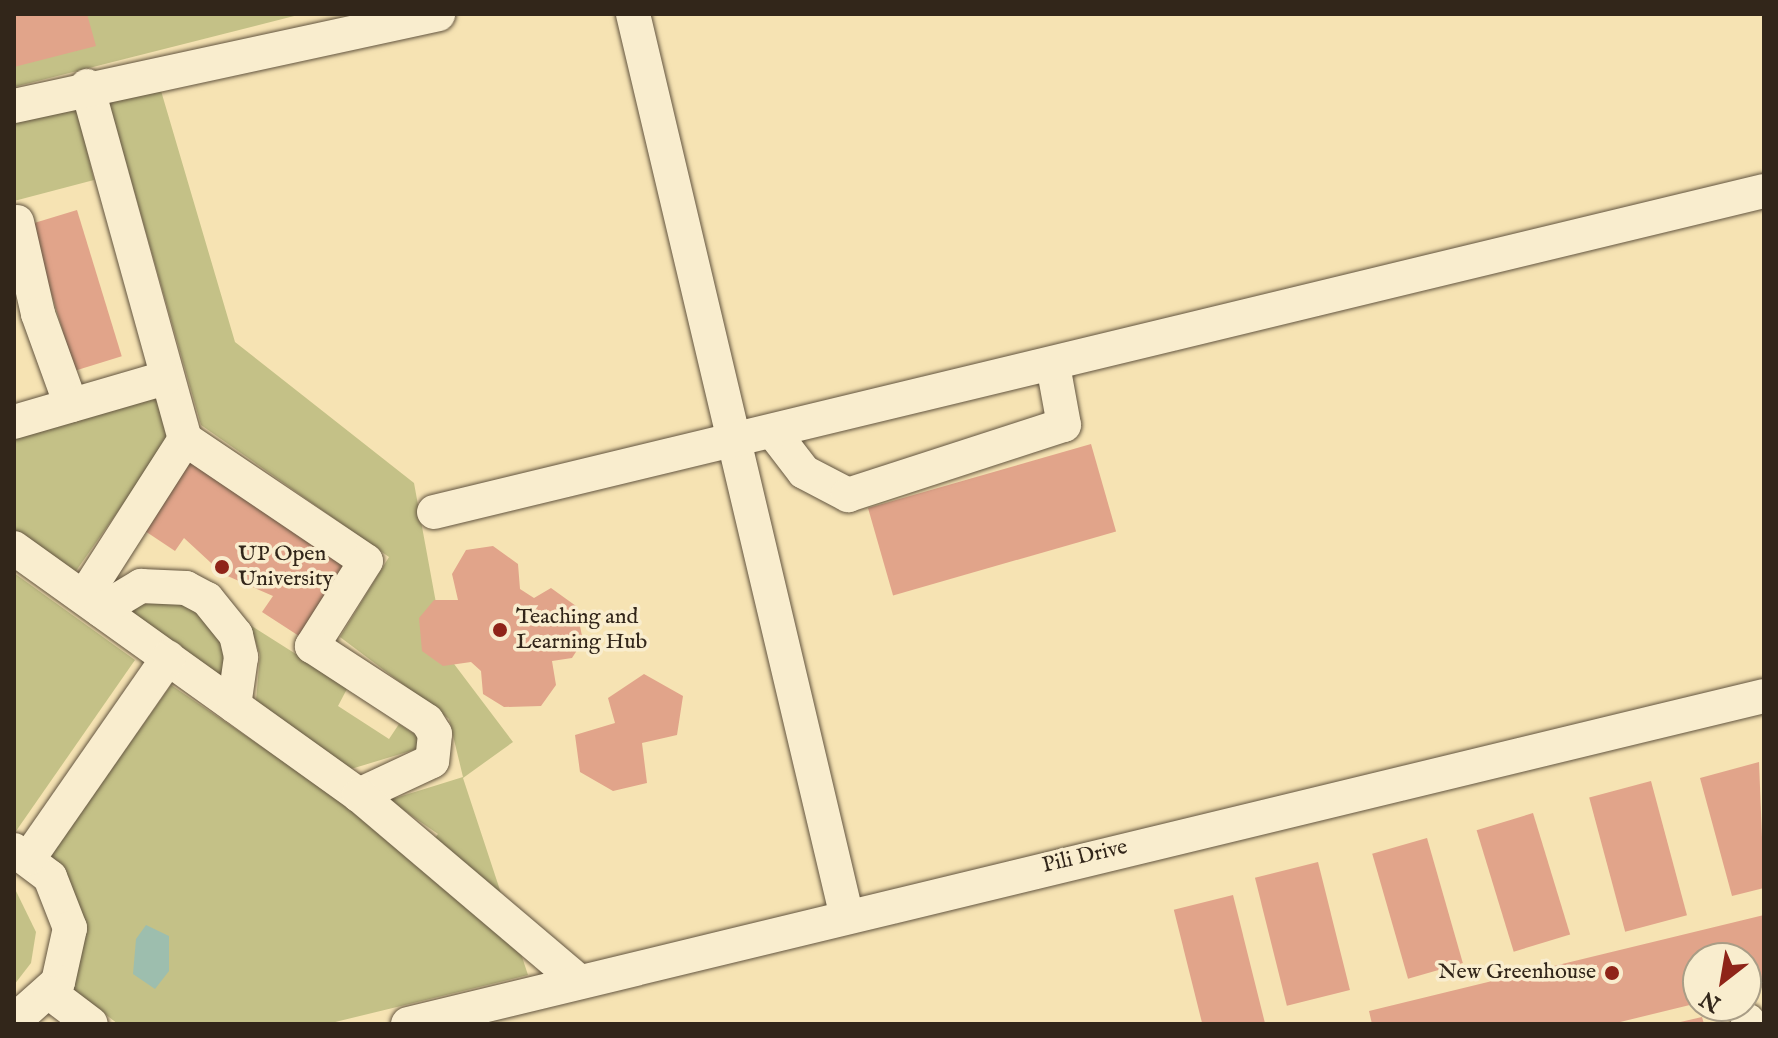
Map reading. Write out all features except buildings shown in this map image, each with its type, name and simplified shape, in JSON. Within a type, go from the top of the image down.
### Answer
[{"type":"street","points":[[14,106],[87,86],[384,20],[438,14]]},
{"type":"street","points":[[633,14],[739,442],[846,913]]},
{"type":"street","points":[[87,86],[165,378],[185,439],[366,561],[312,646],[427,721],[435,743],[432,761],[359,795]]},
{"type":"street","points":[[434,512],[739,442],[1764,191]]},
{"type":"street","points":[[17,222],[38,314],[71,405]]},
{"type":"street","points":[[774,433],[804,472],[848,495],[1064,425],[1053,365]]},
{"type":"street","points":[[14,422],[165,378]]},
{"type":"street","points":[[92,604],[185,439]]},
{"type":"street","points":[[14,548],[359,795],[577,980]]},
{"type":"street","points":[[92,604],[141,586],[186,588],[207,599],[236,635],[241,669],[234,706]]},
{"type":"street","points":[[14,1021],[50,993],[64,969],[70,928],[58,888],[22,854],[168,658]]},
{"type":"street","name":"Pili Drive","points":[[408,1024],[846,913],[1764,696]]},
{"type":"street","points":[[50,993],[91,1024]]},
{"type":"shaded area","points":[[14,14],[302,14],[14,87]]},
{"type":"shaded area","points":[[159,84],[235,342],[414,483],[445,652],[513,742],[463,778],[528,975],[327,1024],[118,1024],[70,987],[49,858],[171,685],[421,855],[438,834],[389,800],[463,777],[449,719],[340,637],[389,557],[201,425],[107,96]]},
{"type":"shaded area","points":[[76,103],[94,180],[14,201],[14,116]]},
{"type":"shaded area","points":[[159,394],[171,436],[71,578],[14,537],[14,438]]},
{"type":"shaded area","points":[[14,573],[135,660],[14,834]]},
{"type":"shaded area","points":[[181,598],[221,631],[227,680],[124,607]]},
{"type":"shaded area","points":[[250,625],[348,687],[338,706],[389,739],[399,724],[419,737],[417,749],[351,769],[256,701],[260,655]]},
{"type":"shaded area","points":[[14,887],[36,932],[31,963],[14,985]]},
{"type":"shaded area","points":[[146,925],[169,936],[169,971],[155,989],[133,974],[136,939]]},
{"type":"place","name":"UP Open University","points":[[222,567]]},
{"type":"place","name":"Teaching and Learning Hub","points":[[500,630]]},
{"type":"place","name":"New Greenhouse","points":[[1612,973]]}]
